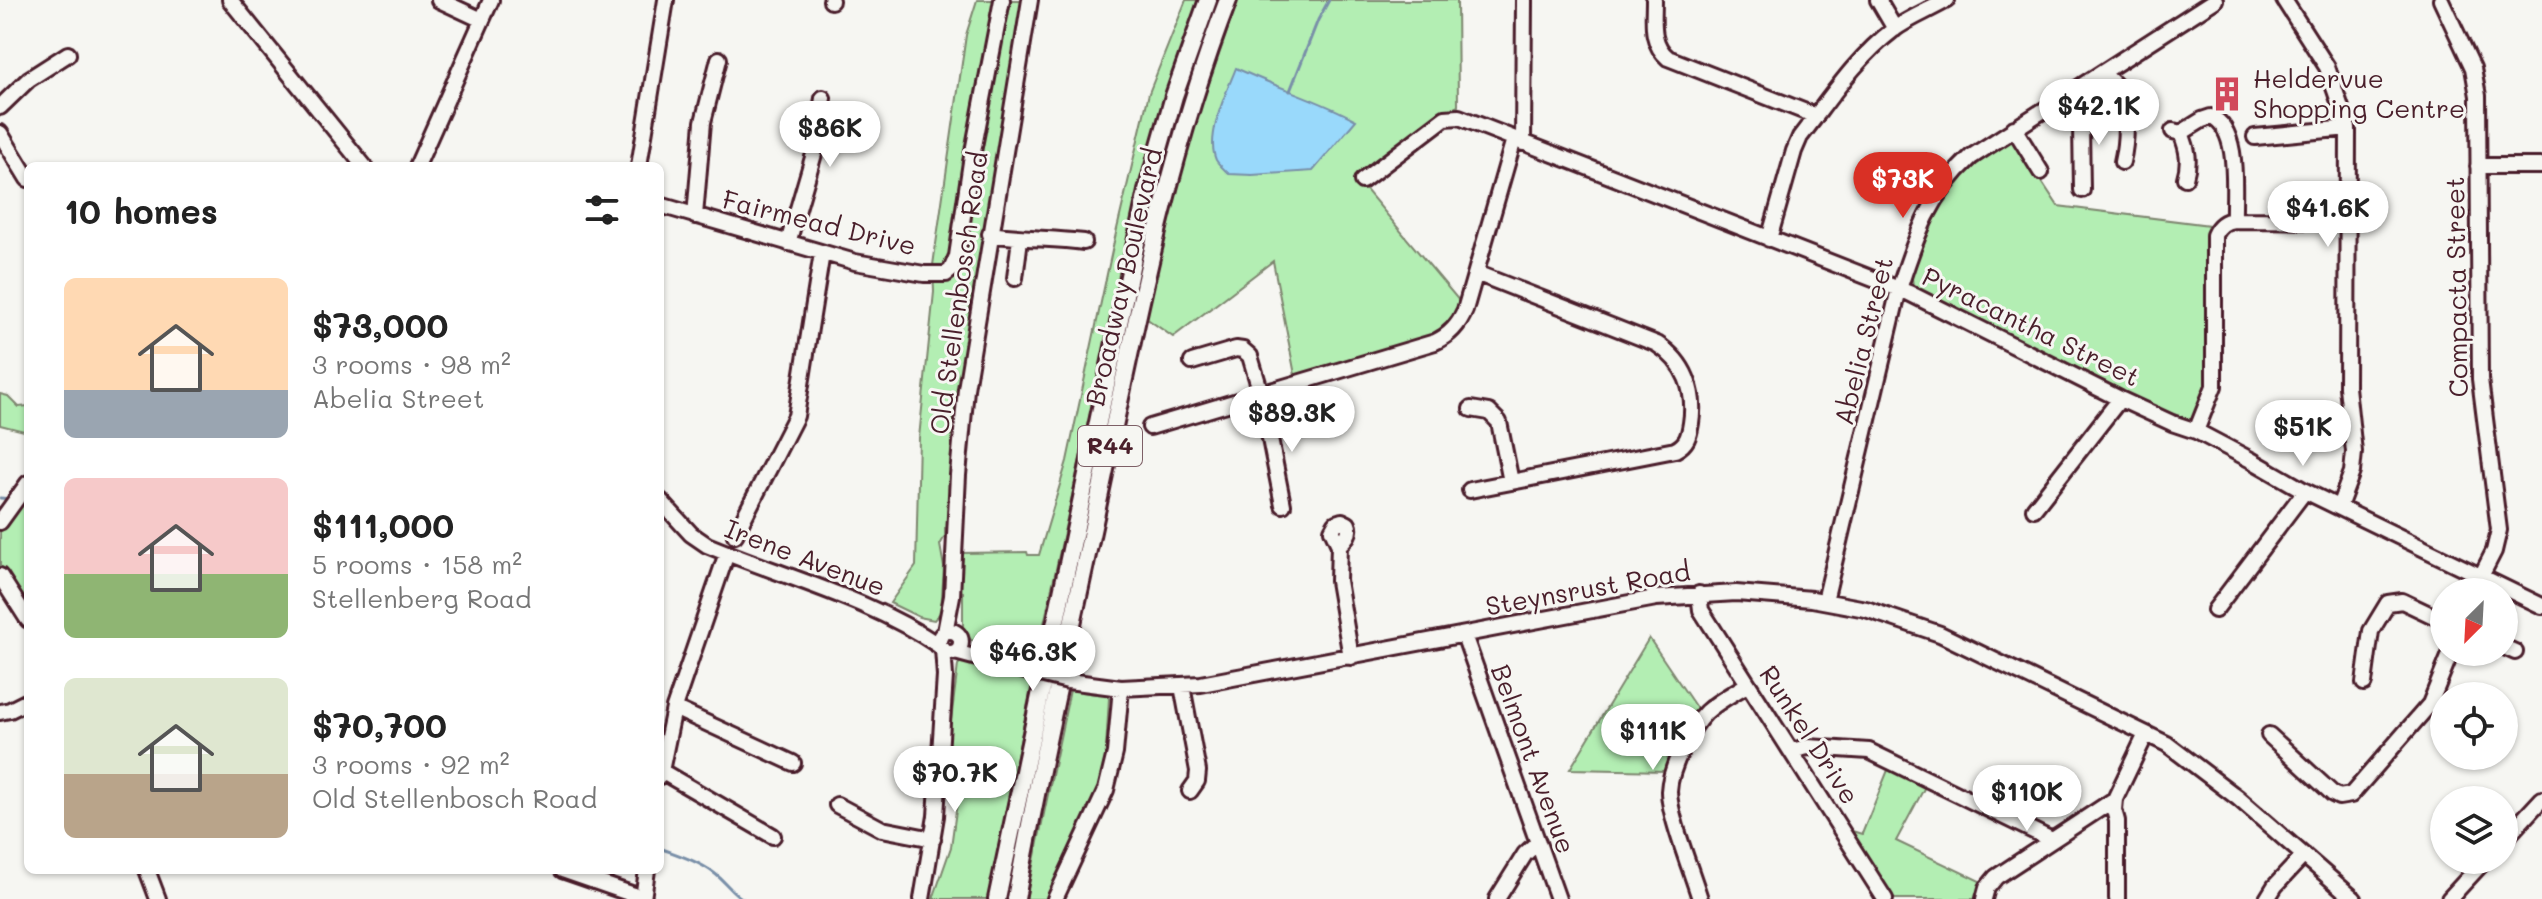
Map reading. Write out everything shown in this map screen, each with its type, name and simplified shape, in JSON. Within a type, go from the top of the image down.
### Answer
[{"type":"main road","name":"Broadway Boulevard","points":[[997,899],[1147,191],[1174,96],[1208,0]]},
{"type":"main road","name":"Broadway Boulevard","points":[[1016,899],[1138,312],[1169,182],[1203,68],[1228,0]]},
{"type":"street","points":[[230,0],[361,162]]},
{"type":"street","points":[[439,0],[482,20]]},
{"type":"street","points":[[419,162],[491,0]]},
{"type":"street","points":[[640,162],[666,0]]},
{"type":"street","points":[[1002,0],[976,142],[1005,147]]},
{"type":"street","name":"Old Stellenbosch Road","points":[[943,721],[947,710],[958,475],[965,404],[1030,0]]},
{"type":"street","points":[[1150,427],[1442,339],[1453,331],[1462,318],[1519,141],[1524,0]]},
{"type":"street","points":[[1654,0],[1655,39],[1668,58],[1816,116]]},
{"type":"street","points":[[1878,0],[1895,29]]},
{"type":"street","points":[[1769,239],[1800,137],[1856,64],[1895,29],[1947,0]]},
{"type":"street","points":[[2284,0],[2327,67],[2348,128],[2347,387],[2354,452],[2352,472],[2339,507]]},
{"type":"street","name":"Compacta Street","points":[[2441,0],[2473,68],[2478,96],[2480,379],[2499,530],[2494,551],[2480,576]]},
{"type":"street","name":"Abelia Street","points":[[1825,601],[1899,289],[1915,240],[1937,195],[1971,157],[2210,2]]},
{"type":"street","points":[[0,107],[29,79],[68,54]]},
{"type":"street","points":[[695,216],[703,122],[719,59]]},
{"type":"street","points":[[2102,73],[2116,87],[2122,104],[2127,134],[2122,162]]},
{"type":"street","points":[[2064,97],[2081,125],[2082,190]]},
{"type":"street","points":[[788,243],[814,154],[823,98]]},
{"type":"street","name":"Pyracantha Street","points":[[1362,181],[1450,116],[1899,289],[2120,399],[2196,431],[2305,491],[2542,606]]},
{"type":"street","points":[[2185,178],[2188,152],[2177,132],[2207,117],[2215,118],[2224,127],[2231,144],[2234,220]]},
{"type":"street","points":[[2014,128],[2034,148],[2041,172]]},
{"type":"street","points":[[2255,137],[2348,128]]},
{"type":"street","points":[[0,133],[24,172]]},
{"type":"street","name":"Fairmead Drive","points":[[664,206],[873,266],[939,276],[951,270],[957,256],[976,142]]},
{"type":"street","points":[[2478,166],[2542,166]]},
{"type":"street","points":[[2196,431],[2214,386],[2214,235],[2220,225],[2234,220],[2347,221]]},
{"type":"street","points":[[990,234],[1020,239],[1055,238],[1084,242]]},
{"type":"street","points":[[1015,278],[1020,239]]},
{"type":"street","points":[[735,535],[796,416],[822,253]]},
{"type":"street","points":[[1470,490],[1675,450],[1685,444],[1690,433],[1694,405],[1692,391],[1675,359],[1657,344],[1476,273]]},
{"type":"street","points":[[1192,362],[1236,349],[1250,356],[1261,393],[1283,505]]},
{"type":"street","points":[[2034,509],[2120,399]]},
{"type":"street","points":[[1471,409],[1489,412],[1499,422],[1511,482]]},
{"type":"street","points":[[0,522],[24,489]]},
{"type":"street","points":[[2215,610],[2305,491]]},
{"type":"street","name":"Irene Avenue","points":[[664,512],[697,539],[727,553],[818,585],[950,640]]},
{"type":"street","points":[[1339,545],[1338,581],[1351,657]]},
{"type":"street","points":[[664,754],[674,708],[727,553]]},
{"type":"street","points":[[0,576],[24,614]]},
{"type":"street","name":"Steynsrust Road","points":[[950,640],[1007,666],[1068,681],[1113,687],[1182,686],[1239,678],[1656,598],[1699,594],[1778,595],[1825,601],[1890,616],[1940,634],[2167,744],[2206,773],[2354,899]]},
{"type":"street","name":"Runkel Drive","points":[[1699,594],[1701,610],[1885,899]]},
{"type":"street","points":[[2364,683],[2371,631],[2388,603],[2402,601],[2430,614]]},
{"type":"street","name":"Irene Avenue","points":[[907,624],[926,637],[950,640]]},
{"type":"street","name":"Belmont Avenue","points":[[1464,635],[1558,899]]},
{"type":"street","points":[[926,637],[938,660],[943,698]]},
{"type":"street","name":"Old Stellenbosch Road","points":[[922,899],[933,839],[945,669],[950,640]]},
{"type":"street","points":[[2269,735],[2333,794],[2339,797],[2351,795],[2430,704],[2445,666]]},
{"type":"street","points":[[1700,899],[1670,804],[1671,779],[1698,722],[1748,684]]},
{"type":"street","points":[[1182,686],[1198,771],[1197,781],[1190,791]]},
{"type":"street","points":[[1055,899],[1106,790],[1115,753],[1113,687]]},
{"type":"street","points":[[0,712],[24,703]]},
{"type":"street","points":[[674,708],[793,763]]},
{"type":"street","points":[[2117,899],[2115,799],[2146,734]]},
{"type":"street","points":[[1791,751],[1808,747],[1859,749],[1880,754],[2052,840]]},
{"type":"street","points":[[664,775],[773,836]]},
{"type":"street","points":[[1984,899],[1987,888],[1996,877],[2115,799]]},
{"type":"street","points":[[2518,825],[2542,799]]},
{"type":"street","points":[[837,805],[882,829],[933,839]]},
{"type":"street","points":[[1497,899],[1519,863],[1538,842]]},
{"type":"street","points":[[2267,899],[2304,855]]},
{"type":"street","points":[[149,874],[158,899]]},
{"type":"street","points":[[573,874],[643,899],[646,874]]},
{"type":"street","points":[[2449,899],[2472,874]]},
{"type":"green space","points":[[977,0],[1025,0],[952,442],[948,528],[945,528],[940,545],[944,567],[941,612],[934,620],[919,617],[890,603],[916,566],[919,438],[934,292],[933,265],[966,35]]},
{"type":"green space","points":[[1186,0],[1199,0],[1163,102],[1139,189],[1039,647],[1015,647],[1012,656],[971,640],[963,632],[963,592],[960,591],[962,553],[1027,552],[1028,555],[1039,555],[1067,461],[1149,93]]},
{"type":"green space","points":[[1238,0],[1457,0],[1458,106],[1357,179],[1461,303],[1460,310],[1444,333],[1296,380],[1273,261],[1173,337],[1146,318],[1189,141]]},
{"type":"green space","points":[[2013,138],[2058,206],[2209,225],[2210,381],[2194,419],[2181,422],[1915,289],[1912,280],[1914,268],[1934,216],[1966,174]]},
{"type":"green space","points":[[0,394],[8,396],[19,407],[24,406],[24,431],[0,425]]},
{"type":"green space","points":[[24,498],[24,605],[0,567],[0,532]]},
{"type":"green space","points":[[1649,638],[1699,712],[1667,771],[1570,769]]},
{"type":"green space","points":[[962,660],[1032,683],[988,899],[933,899],[951,847],[957,803],[947,789],[944,776],[958,665]]},
{"type":"green space","points":[[1070,690],[1095,694],[1096,691],[1104,692],[1109,698],[1105,766],[1101,783],[1048,899],[1026,899]]},
{"type":"green space","points":[[1890,765],[1927,783],[1896,841],[1982,882],[1978,899],[1891,899],[1851,835],[1852,831],[1862,834]]},
{"type":"water","points":[[1236,68],[1356,120],[1313,171],[1229,174],[1216,160],[1213,139],[1218,114]]},
{"type":"waterway","points":[[1290,91],[1329,0]]},
{"type":"waterway","points":[[0,498],[12,499]]},
{"type":"waterway","points":[[664,850],[708,869],[743,899]]},
{"type":"place","name":"Heldervue Shopping Centre","points":[[2227,94]]}]
